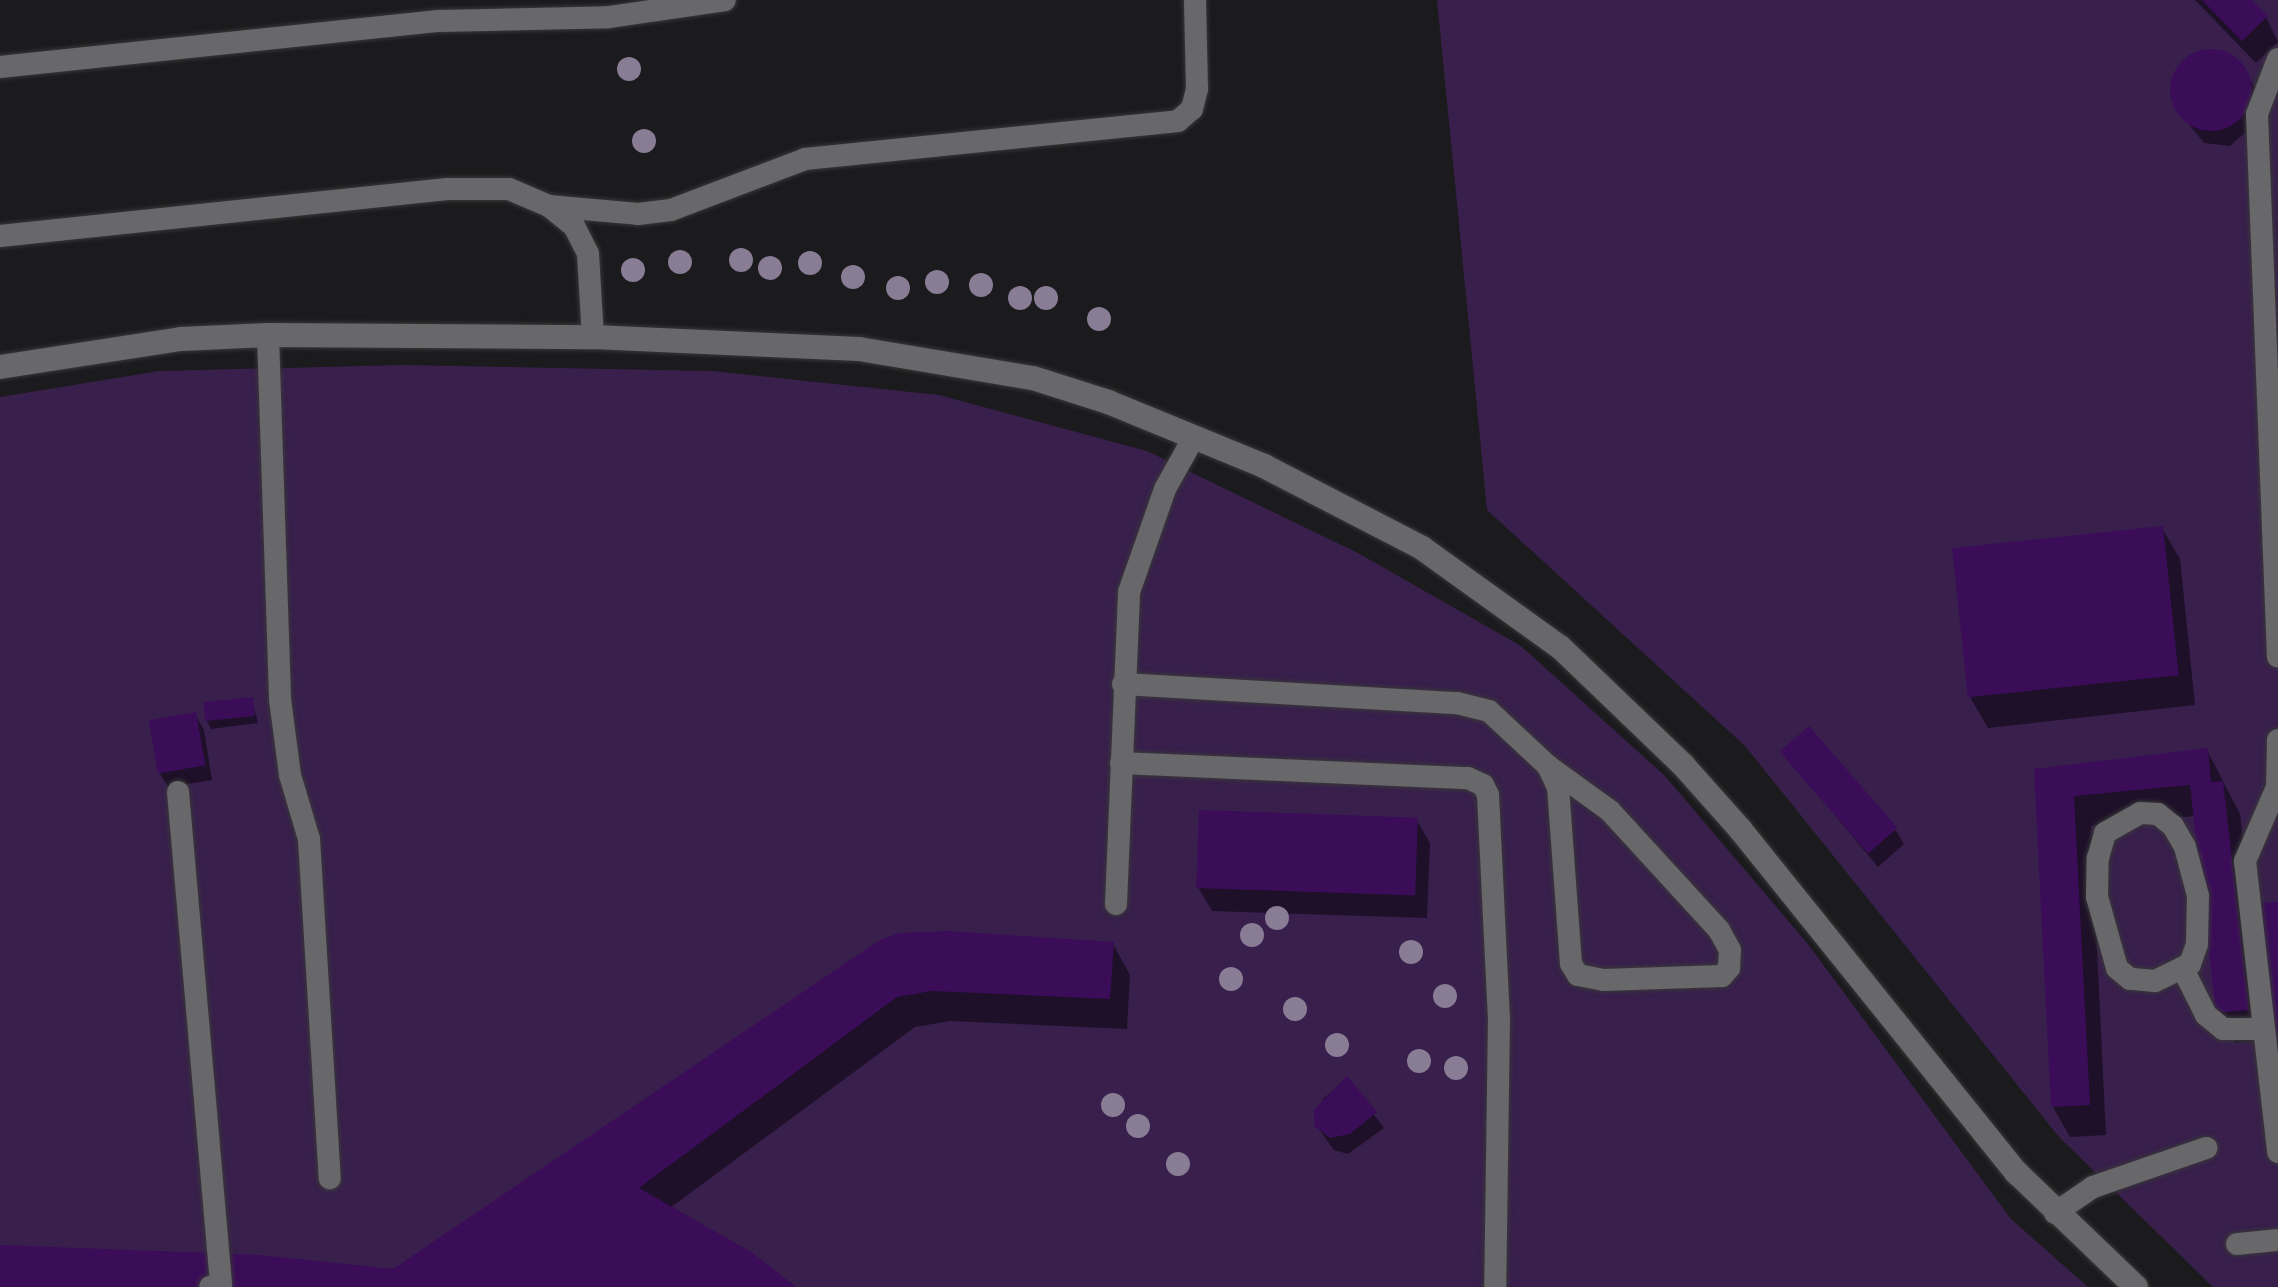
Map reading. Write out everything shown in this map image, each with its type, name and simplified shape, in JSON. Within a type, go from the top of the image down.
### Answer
[{"type":"main road","points":[[0,367],[181,339],[268,335],[593,337],[845,348],[1033,378],[1264,466],[1422,548],[1560,647],[1683,765],[1740,829],[2017,1173],[2055,1213],[2136,1287]]},
{"type":"lane","points":[[0,67],[439,21],[609,17],[725,0]]},
{"type":"lane","points":[[549,206],[638,214],[671,210],[805,159],[1178,121],[1192,109],[1197,89],[1195,0]]},
{"type":"lane","points":[[2278,59],[2257,114],[2278,657]]},
{"type":"lane","points":[[0,236],[448,189],[509,189],[549,206],[574,226],[588,254],[593,337]]},
{"type":"lane","points":[[268,335],[280,699],[290,775],[309,839],[330,1178]]},
{"type":"lane","points":[[1116,904],[1129,592],[1165,489],[1194,437]]},
{"type":"lane","points":[[1123,684],[1471,705],[1489,711],[1548,766],[1610,811],[1719,930],[1730,950],[1729,968],[1722,976],[1603,980],[1578,975],[1571,964],[1561,800],[1548,766]]},
{"type":"lane","points":[[2278,740],[2277,787],[2245,861],[2261,1029],[2278,1152]]},
{"type":"lane","points":[[1121,763],[1468,778],[1483,785],[1488,795],[1499,1017],[1495,1287]]},
{"type":"lane","points":[[178,792],[221,1285],[210,1287]]},
{"type":"lane","points":[[2140,813],[2158,814],[2185,847],[2198,896],[2197,944],[2183,969],[2155,981],[2130,979],[2117,968],[2105,937],[2097,897],[2098,858],[2105,833],[2140,813]]},
{"type":"lane","points":[[2183,969],[2206,1015],[2223,1029],[2261,1029]]},
{"type":"lane","points":[[2055,1213],[2093,1187],[2206,1148]]},
{"type":"lane","points":[[2237,1244],[2278,1240]]},
{"type":"shaded area","points":[[1437,0],[2278,0],[2278,1287],[2213,1287],[2059,1137],[1745,746],[1487,510]]},
{"type":"shaded area","points":[[401,365],[712,371],[939,395],[1147,451],[1358,553],[1521,646],[1665,776],[1808,944],[2011,1219],[2088,1287],[0,1287],[0,397],[159,371]]},
{"type":"building","points":[[2202,0],[2252,0],[2268,16],[2242,41]]},
{"type":"building","points":[[2211,49],[2227,52],[2240,61],[2249,74],[2252,90],[2249,106],[2240,119],[2227,128],[2211,131],[2195,128],[2182,119],[2173,106],[2170,90],[2173,74],[2182,61],[2195,52]]},
{"type":"building","points":[[2163,526],[2179,675],[1968,697],[1952,548]]},
{"type":"building","points":[[253,697],[255,716],[205,721],[203,702]]},
{"type":"building","points":[[196,712],[205,765],[158,774],[149,720]]},
{"type":"building","points":[[1809,726],[1898,828],[1868,853],[1780,752]]},
{"type":"building","points":[[2208,748],[2211,782],[2223,781],[2249,1010],[2216,1013],[2190,785],[2074,796],[2090,1105],[2051,1107],[2034,769]]},
{"type":"building","points":[[1199,810],[1418,818],[1415,896],[1196,888]]},
{"type":"building","points":[[2278,902],[2278,1034],[2269,1034],[2258,903]]},
{"type":"building","points":[[948,931],[1114,942],[1110,999],[932,991],[897,997],[639,1188],[751,1252],[796,1287],[0,1287],[0,1245],[260,1255],[393,1269],[880,940],[899,933]]},
{"type":"building","points":[[1347,1076],[1377,1112],[1350,1134],[1330,1138],[1314,1126],[1314,1110]]}]
